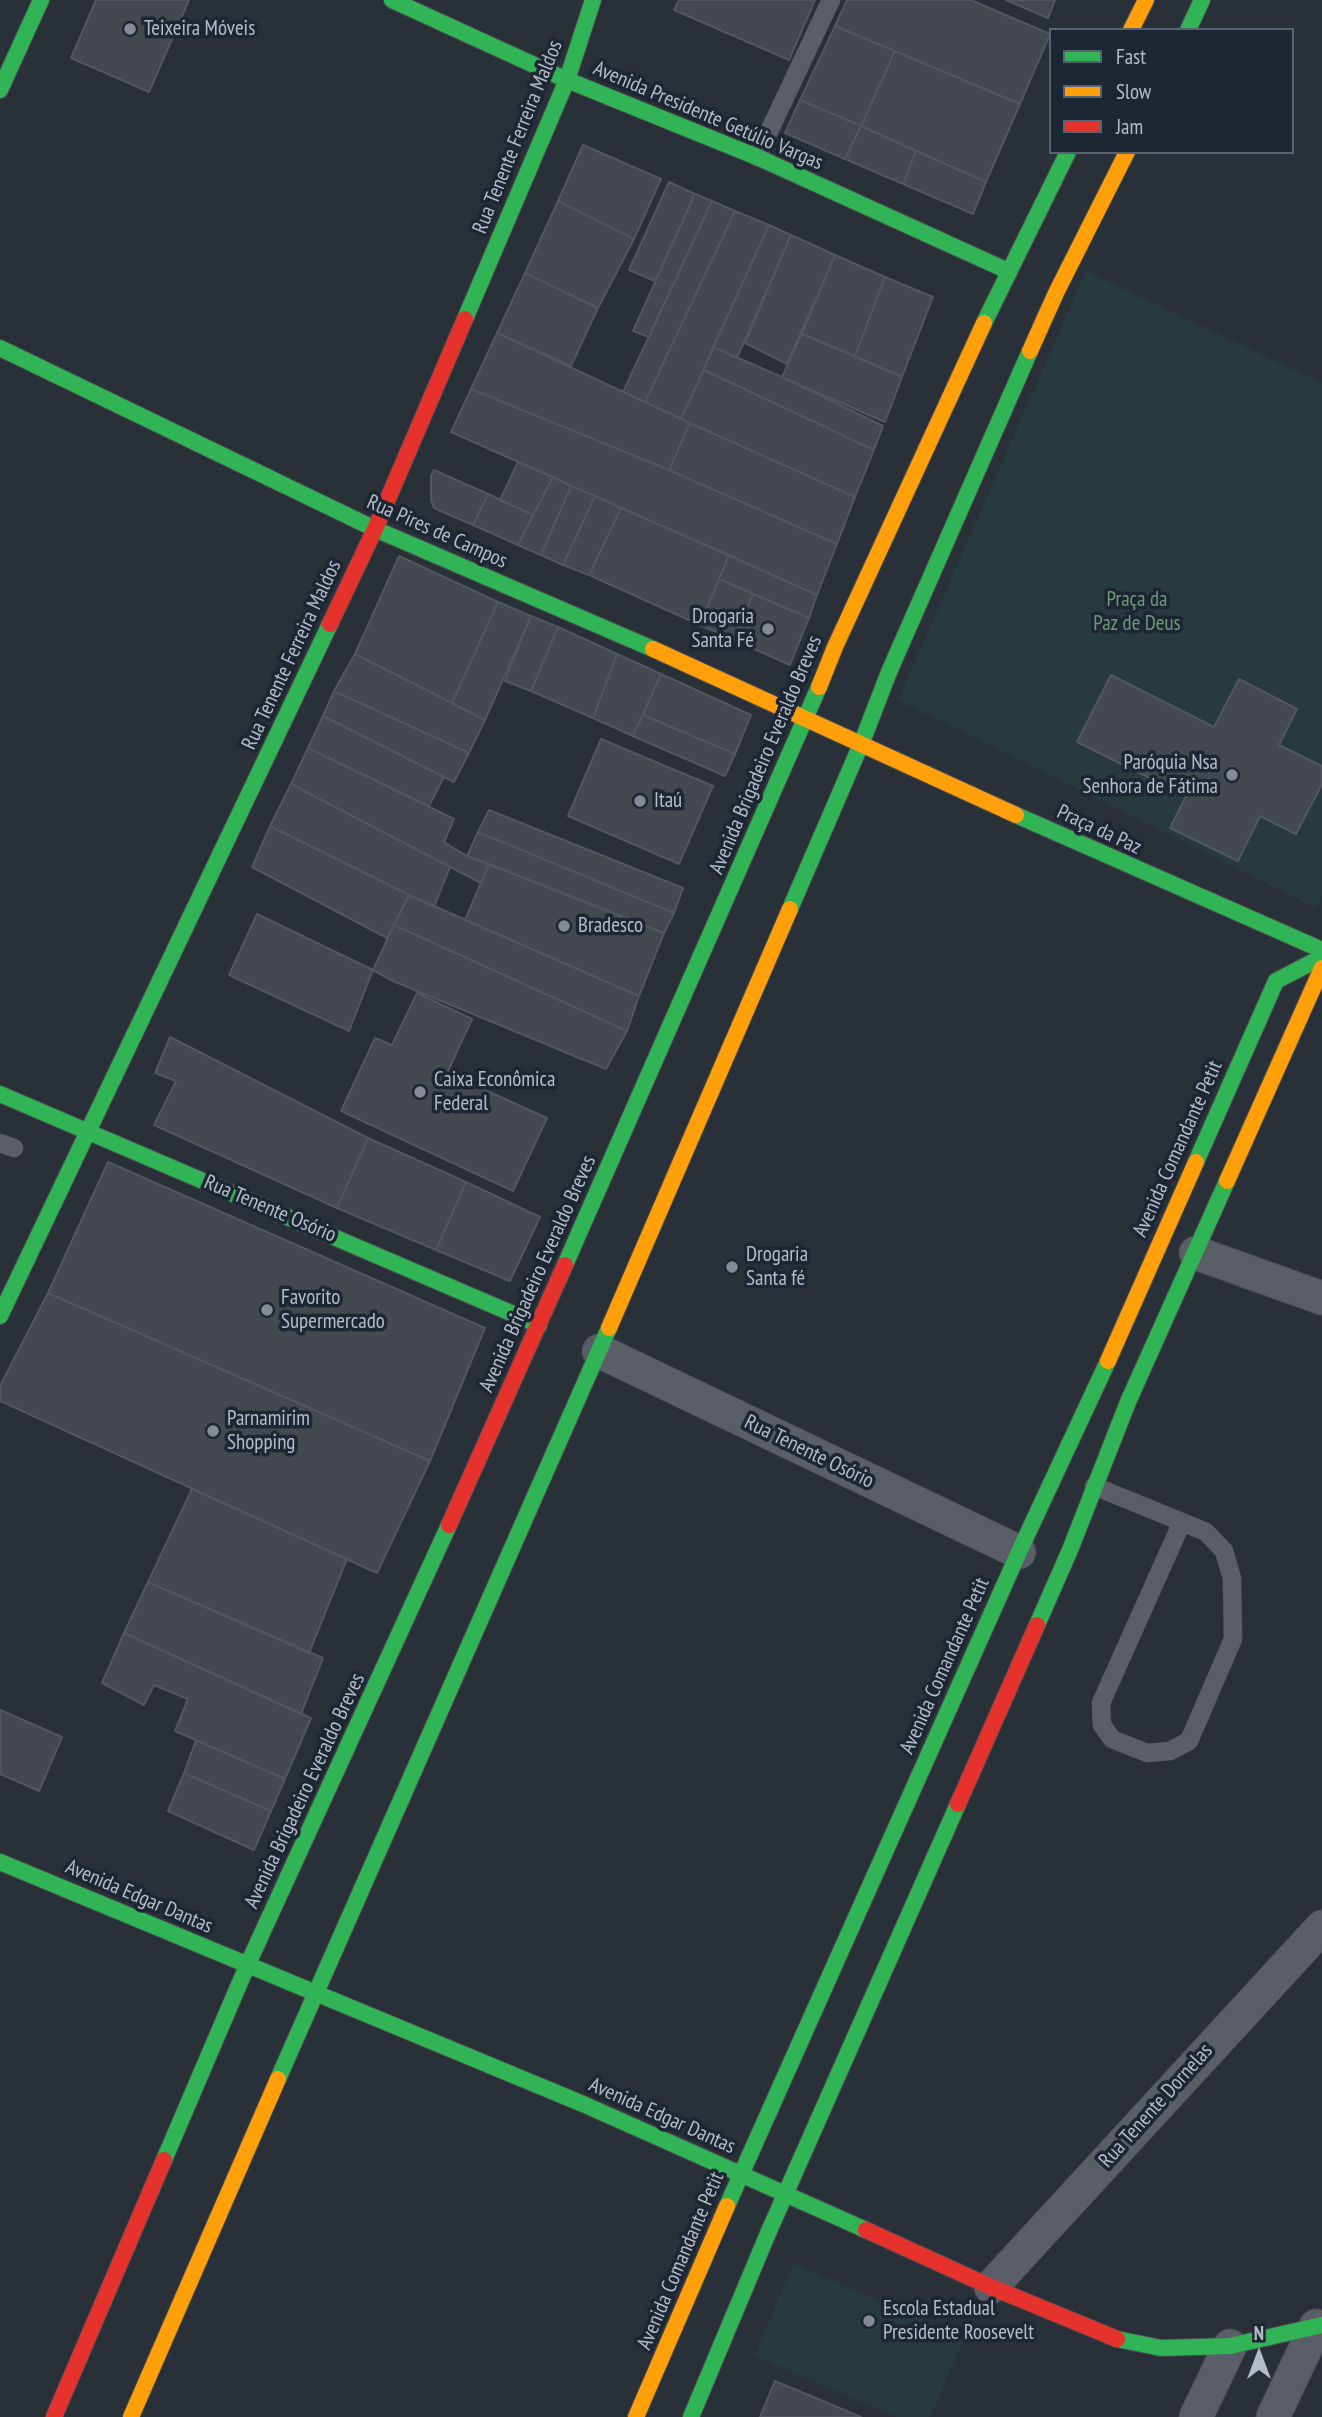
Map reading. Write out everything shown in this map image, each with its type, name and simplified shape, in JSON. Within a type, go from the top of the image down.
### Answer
[{"type":"street","points":[[0,90],[41,0]]},
{"type":"street","name":"Avenida Presidente Getúlio Vargas","points":[[392,0],[567,80],[757,157],[1008,271]]},
{"type":"street","name":"Rua Tenente Ferreira Maldos","points":[[0,1316],[375,530],[567,80],[593,0]]},
{"type":"street","points":[[1132,28],[1146,0]]},
{"type":"street","points":[[1189,28],[1202,0]]},
{"type":"street","name":"Avenida Brigadeiro Everaldo Breves","points":[[54,2417],[247,1966],[408,1618],[539,1325],[806,719],[835,647],[1008,271],[1067,154]]},
{"type":"street","points":[[131,2417],[599,1351],[862,743],[889,672],[1056,293],[1125,154]]},
{"type":"street","name":"Rua Pires de Campos","points":[[0,348],[375,530],[619,634],[862,743]]},
{"type":"street","name":"Praça da Paz","points":[[862,743],[1100,854],[1322,950]]},
{"type":"street","name":"Avenida Comandante Petit","points":[[691,2417],[786,2193],[1070,1550],[1094,1486],[1111,1396],[1276,981],[1322,957]]},
{"type":"street","name":"Avenida Comandante Petit","points":[[637,2417],[741,2174],[1018,1552],[1196,1253],[1322,968]]},
{"type":"street","name":"Rua Tenente Osório","points":[[0,1094],[539,1325]]},
{"type":"street","points":[[1196,1253],[1322,1298]]},
{"type":"street","name":"Rua Tenente Osório","points":[[599,1351],[1018,1552]]},
{"type":"street","name":"Avenida Edgar Dantas","points":[[0,1862],[583,2104],[991,2287],[1121,2340],[1180,2349],[1230,2346],[1319,2325]]},
{"type":"street","name":"Rua Tenente Dornelas","points":[[991,2287],[1322,1927]]},
{"type":"street","points":[[1273,2417],[1319,2325]]},
{"type":"street","points":[[1196,2417],[1230,2346]]},
{"type":"lane","points":[[757,157],[831,0]]},
{"type":"lane","points":[[1094,1486],[1182,1522],[1206,1532],[1224,1551],[1232,1578],[1233,1639],[1189,1741],[1170,1751],[1147,1753],[1112,1739],[1102,1725],[1101,1703],[1182,1522]]},
{"type":"green space","name":"Praça da Paz de Deus","points":[[1086,271],[1322,383],[1322,895],[1316,908],[898,700]]},
{"type":"green space","points":[[793,2264],[965,2337],[930,2417],[897,2417],[754,2356]]},
{"type":"building","name":"Teixeira Móveis","points":[[96,0],[189,0],[149,92],[71,58]]},
{"type":"building","points":[[679,0],[815,0],[789,60],[674,10]]},
{"type":"building","points":[[847,0],[971,0],[1049,34],[1049,36],[1020,104],[835,26]]},
{"type":"building","points":[[1006,0],[1055,0],[1048,18]]},
{"type":"building","points":[[835,26],[895,51],[861,126],[800,100]]},
{"type":"building","points":[[895,51],[1020,104],[986,182],[861,126]]},
{"type":"building","points":[[800,100],[861,126],[845,159],[785,133]]},
{"type":"building","points":[[861,126],[916,151],[903,184],[845,159]]},
{"type":"building","points":[[583,145],[661,179],[634,239],[558,201]]},
{"type":"building","points":[[916,151],[986,182],[973,214],[903,184]]},
{"type":"building","points":[[669,182],[695,194],[655,281],[629,270]]},
{"type":"building","points":[[695,194],[712,201],[649,337],[633,331]]},
{"type":"building","points":[[558,201],[634,239],[598,308],[525,273]]},
{"type":"building","points":[[712,201],[735,211],[645,402],[623,392]]},
{"type":"building","points":[[735,211],[769,225],[681,419],[645,402]]},
{"type":"building","points":[[769,225],[791,235],[737,358],[713,347]]},
{"type":"building","points":[[791,235],[835,255],[787,364],[745,343]]},
{"type":"building","points":[[835,255],[885,277],[855,356],[802,334]]},
{"type":"building","points":[[525,273],[598,308],[571,366],[497,333]]},
{"type":"building","points":[[885,277],[933,297],[902,377],[855,356]]},
{"type":"building","points":[[497,333],[690,423],[669,470],[471,389]]},
{"type":"building","points":[[802,334],[902,377],[885,422],[782,377]]},
{"type":"building","points":[[713,347],[883,426],[874,450],[704,370]]},
{"type":"building","points":[[704,370],[874,450],[855,497],[681,419]]},
{"type":"building","points":[[471,389],[669,470],[837,544],[817,595],[451,432]]},
{"type":"building","points":[[690,423],[855,497],[837,544],[669,470]]},
{"type":"building","points":[[518,462],[553,477],[533,515],[500,500]]},
{"type":"building","points":[[434,470],[488,494],[473,525],[434,508],[431,500],[431,476]]},
{"type":"building","points":[[553,477],[571,486],[541,555],[518,545]]},
{"type":"building","points":[[571,486],[595,496],[563,565],[541,555]]},
{"type":"building","points":[[488,494],[533,515],[518,545],[473,525]]},
{"type":"building","points":[[595,496],[621,508],[589,575],[563,565]]},
{"type":"building","points":[[621,508],[729,555],[700,625],[589,575]]},
{"type":"building","points":[[729,555],[817,595],[809,618],[719,579]]},
{"type":"building","points":[[399,556],[498,602],[452,703],[355,654]]},
{"type":"building","points":[[719,579],[753,594],[734,640],[700,625]]},
{"type":"building","points":[[753,594],[809,618],[790,665],[734,640]]},
{"type":"building","points":[[498,602],[531,616],[485,720],[452,703]]},
{"type":"building","points":[[531,616],[558,627],[531,691],[505,681]]},
{"type":"building","points":[[558,627],[617,654],[593,718],[531,691]]},
{"type":"building","points":[[355,654],[485,720],[469,753],[334,691]]},
{"type":"building","points":[[617,654],[661,674],[633,736],[593,718]]},
{"type":"building","points":[[661,674],[751,715],[735,754],[643,715]]},
{"type":"building","name":"Paróquia Nsa Senhora de Fátima","points":[[1111,675],[1214,727],[1239,679],[1297,709],[1279,745],[1322,766],[1322,784],[1296,834],[1260,816],[1238,861],[1170,828],[1186,796],[1077,742]]},
{"type":"building","points":[[334,691],[469,753],[454,782],[323,716]]},
{"type":"building","points":[[643,715],[735,754],[725,776],[633,736]]},
{"type":"building","points":[[323,716],[444,777],[429,806],[308,748]]},
{"type":"building","name":"Itaú","points":[[601,739],[713,786],[679,864],[568,816]]},
{"type":"building","points":[[308,748],[454,819],[444,842],[467,856],[489,864],[481,883],[291,784]]},
{"type":"building","points":[[291,784],[450,867],[434,907],[270,826]]},
{"type":"building","points":[[489,810],[683,888],[674,913],[478,832]]},
{"type":"building","points":[[270,826],[409,895],[387,938],[252,867]]},
{"type":"building","points":[[478,832],[674,913],[664,933],[467,856]]},
{"type":"building","name":"Bradesco","points":[[489,864],[664,933],[639,996],[465,920]]},
{"type":"building","points":[[409,895],[639,996],[627,1031],[394,925]]},
{"type":"building","points":[[257,914],[373,970],[349,1031],[229,975]]},
{"type":"building","points":[[394,925],[627,1031],[606,1069],[393,981],[373,970]]},
{"type":"building","name":"Caixa Econômica Federal","points":[[417,993],[472,1019],[447,1073],[547,1118],[513,1191],[341,1111],[375,1038],[392,1045]]},
{"type":"building","points":[[170,1037],[368,1138],[337,1208],[154,1125],[176,1081],[155,1073]]},
{"type":"building","points":[[368,1138],[466,1182],[436,1250],[337,1208]]},
{"type":"building","name":"Favorito Supermercado","points":[[108,1162],[485,1328],[430,1461],[48,1293]]},
{"type":"building","points":[[466,1182],[540,1217],[510,1281],[436,1250]]},
{"type":"building","name":"Parnamirim Shopping","points":[[48,1293],[430,1461],[377,1573],[0,1401],[0,1386]]},
{"type":"building","points":[[192,1489],[347,1559],[309,1653],[148,1582]]},
{"type":"building","points":[[148,1582],[323,1658],[301,1714],[124,1633]]},
{"type":"building","points":[[124,1633],[311,1718],[285,1779],[175,1731],[188,1699],[154,1685],[144,1705],[102,1683]]},
{"type":"building","points":[[0,1710],[62,1737],[39,1791],[0,1774]]},
{"type":"building","points":[[196,1740],[285,1779],[271,1811],[184,1773]]},
{"type":"building","points":[[184,1773],[271,1811],[254,1850],[168,1811]]},
{"type":"building","points":[[775,2381],[861,2417],[760,2417]]},
{"type":"traffic: fast","points":[[0,90],[41,0]]},
{"type":"traffic: fast","points":[[392,0],[567,80],[757,157],[1008,271]]},
{"type":"traffic: fast","points":[[465,319],[567,80],[593,0]]},
{"type":"traffic: fast","points":[[1189,28],[1202,0]]},
{"type":"traffic: fast","points":[[984,323],[1067,154]]},
{"type":"traffic: fast","points":[[0,348],[375,529],[653,649]]},
{"type":"traffic: fast","points":[[790,909],[889,672],[1030,351]]},
{"type":"traffic: fast","points":[[0,1316],[330,624]]},
{"type":"traffic: fast","points":[[565,1265],[819,687]]},
{"type":"traffic: fast","points":[[1016,815],[1322,950]]},
{"type":"traffic: fast","points":[[1196,1162],[1276,981],[1322,957]]},
{"type":"traffic: fast","points":[[0,1094],[539,1325]]},
{"type":"traffic: fast","points":[[1037,1625],[1070,1550],[1128,1402],[1227,1181]]},
{"type":"traffic: fast","points":[[278,2079],[609,1328]]},
{"type":"traffic: fast","points":[[727,2206],[1019,1552],[1108,1361]]},
{"type":"traffic: fast","points":[[164,2160],[247,1966],[449,1525]]},
{"type":"traffic: fast","points":[[691,2417],[769,2231],[958,1804]]},
{"type":"traffic: fast","points":[[0,1862],[583,2104],[866,2230]]},
{"type":"traffic: fast","points":[[1117,2339],[1161,2348],[1230,2346],[1322,2325]]},
{"type":"traffic: slow","points":[[1132,28],[1146,0]]},
{"type":"traffic: slow","points":[[1030,351],[1126,154]]},
{"type":"traffic: slow","points":[[819,687],[984,323]]},
{"type":"traffic: slow","points":[[653,649],[1016,815]]},
{"type":"traffic: slow","points":[[609,1328],[790,909]]},
{"type":"traffic: slow","points":[[1227,1181],[1322,968]]},
{"type":"traffic: slow","points":[[1108,1361],[1196,1162]]},
{"type":"traffic: slow","points":[[131,2417],[278,2079]]},
{"type":"traffic: slow","points":[[636,2417],[727,2206]]},
{"type":"traffic: jam","points":[[330,624],[375,529],[465,319]]},
{"type":"traffic: jam","points":[[449,1525],[565,1265]]},
{"type":"traffic: jam","points":[[958,1804],[1037,1625]]},
{"type":"traffic: jam","points":[[54,2417],[164,2160]]},
{"type":"traffic: jam","points":[[866,2230],[991,2287],[1117,2339]]},
{"type":"place","name":"Teixeira Móveis","points":[[130,29]]},
{"type":"place","name":"Drogaria Santa Fé","points":[[768,629]]},
{"type":"place","name":"Paróquia Nsa Senhora de Fátima","points":[[1232,775]]},
{"type":"place","name":"Itaú","points":[[640,801]]},
{"type":"place","name":"Bradesco","points":[[564,926]]},
{"type":"place","name":"Caixa Econômica Federal","points":[[420,1092]]},
{"type":"place","name":"Drogaria Santa fé","points":[[732,1267]]},
{"type":"place","name":"Favorito Supermercado","points":[[267,1310]]},
{"type":"place","name":"Parnamirim Shopping","points":[[213,1431]]},
{"type":"place","name":"Escola Estadual Presidente Roosevelt","points":[[869,2321]]}]
